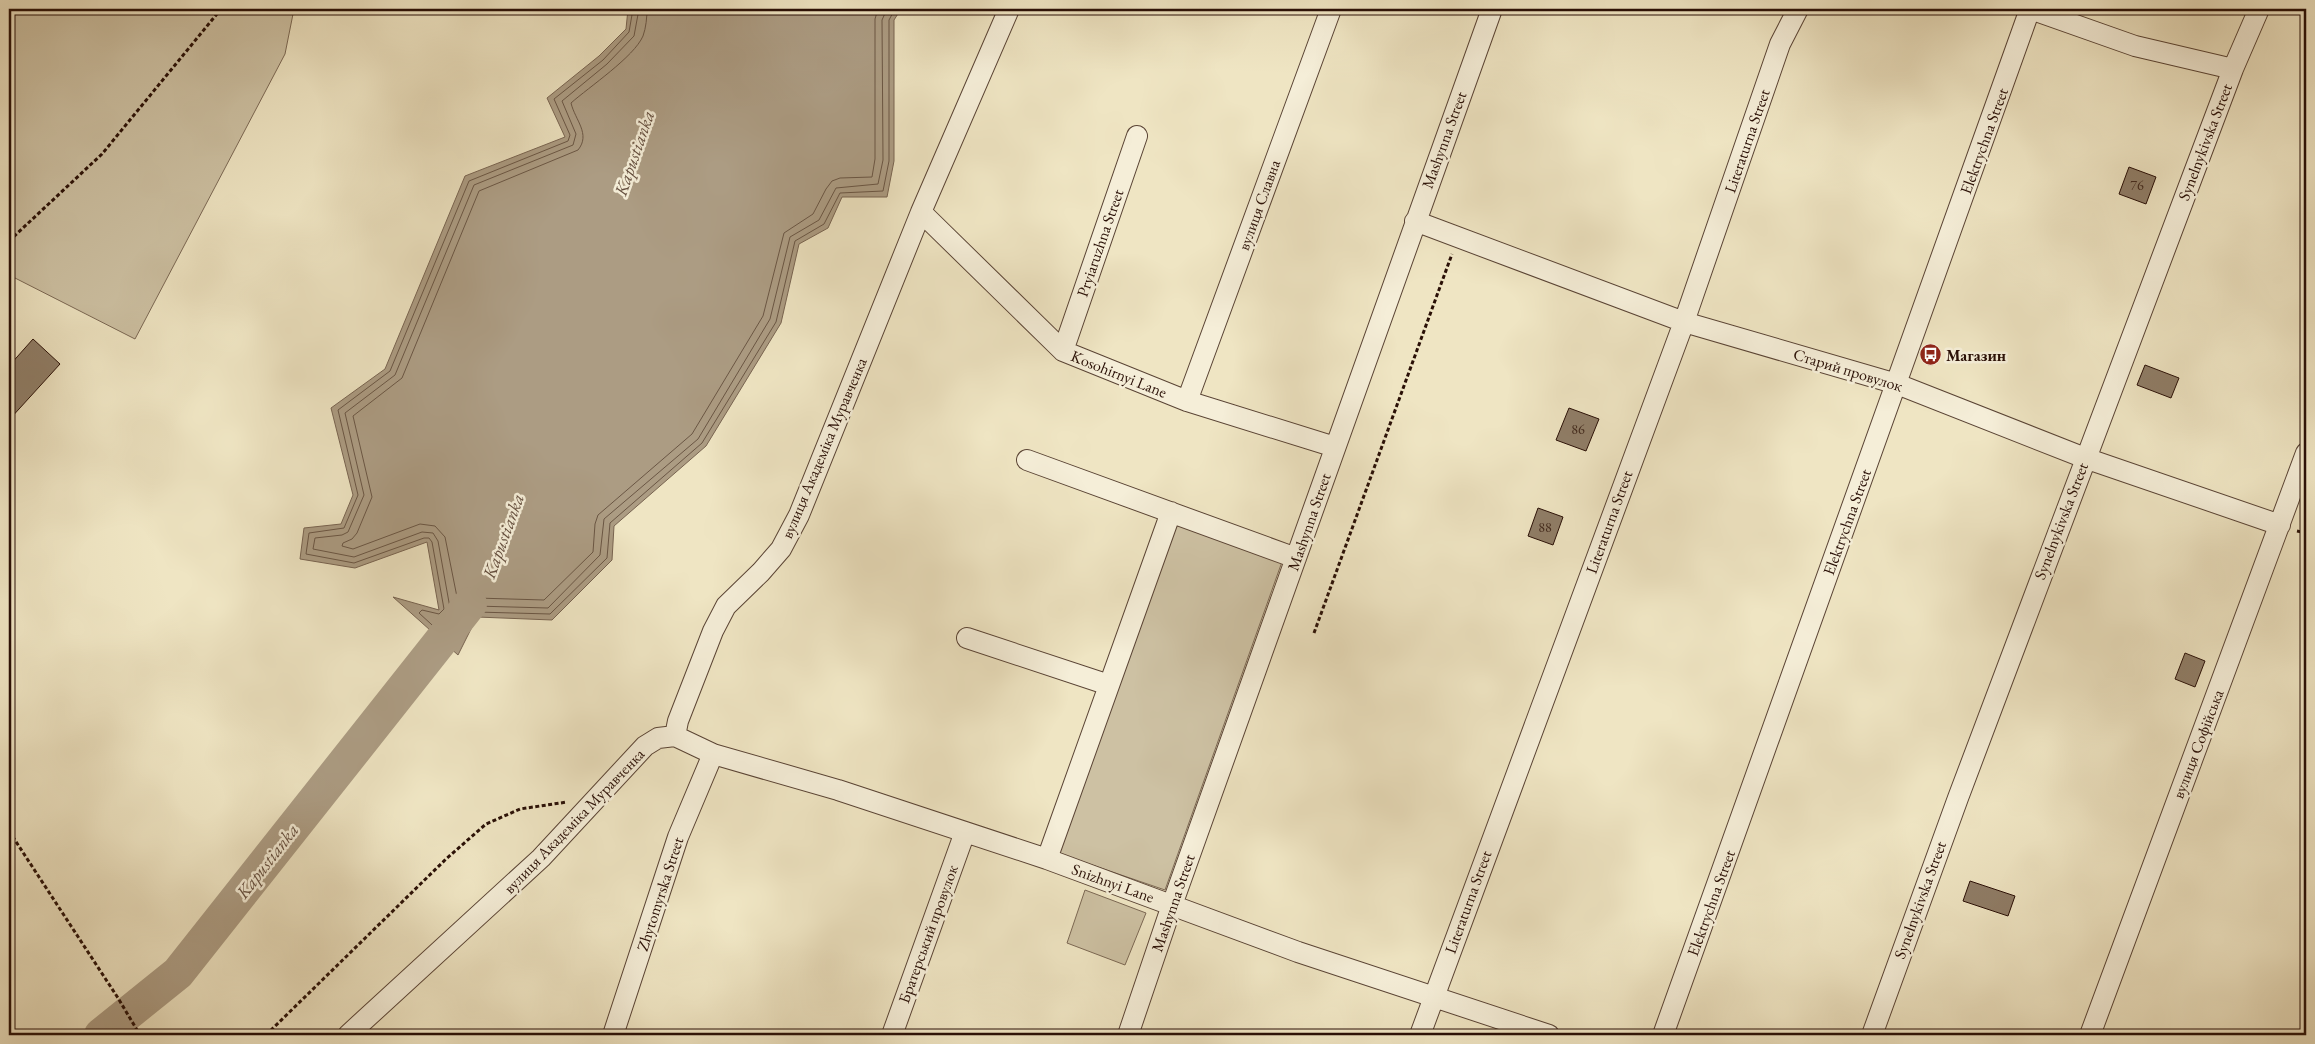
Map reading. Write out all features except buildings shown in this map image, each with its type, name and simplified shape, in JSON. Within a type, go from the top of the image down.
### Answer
[{"type":"street","name":"вулиця Академіка Муравченка","points":[[348,1035],[541,858],[644,746],[658,738],[675,736],[678,721],[713,631],[726,606],[761,572],[781,549],[799,515],[921,212],[1009,9]]},
{"type":"street","name":"вулиця Славна","points":[[1187,401],[1331,9]]},
{"type":"street","name":"Mashynna Street","points":[[1128,1035],[1172,905],[1492,9]]},
{"type":"street","name":"Literaturna Street","points":[[1420,1035],[1684,322],[1780,44],[1798,9]]},
{"type":"street","points":[[2030,9],[2135,46],[2233,69]]},
{"type":"street","name":"Elektrychna Street","points":[[1663,1035],[2030,9]]},
{"type":"street","name":"Synelnykivska Street","points":[[1872,1035],[2085,458],[2233,69],[2259,9]]},
{"type":"street","name":"Pryiaruzhna Street","points":[[1063,351],[1137,136]]},
{"type":"street","name":"Kosohirnyi Lane","points":[[921,212],[1063,351],[1187,401],[1335,447]]},
{"type":"street","name":"Старий провулок","points":[[1415,221],[1684,322],[1897,384],[2085,458],[2280,525]]},
{"type":"street","name":"вулиця Софійська","points":[[2090,1035],[2306,452]]},
{"type":"street","points":[[1027,460],[1296,558]]},
{"type":"street","points":[[1047,859],[1171,512]]},
{"type":"street","points":[[967,638],[1109,685]]},
{"type":"street","name":"Snizhnyi Lane","points":[[675,736],[713,754],[838,790],[1047,859],[1298,952],[1549,1035]]},
{"type":"street","name":"Zhytomyrska Street","points":[[613,1035],[678,837],[713,754]]},
{"type":"street","name":"Братерський провулок","points":[[892,1035],[965,832]]},
{"type":"path","points":[[9,241],[102,154],[221,9]]},
{"type":"path","points":[[1314,633],[1458,237]]},
{"type":"path","points":[[266,1035],[446,859],[486,824],[520,809],[597,798]]},
{"type":"path","points":[[9,831],[140,1035]]},
{"type":"shaded area","points":[[9,9],[294,9],[285,54],[135,339],[15,278],[9,283]]},
{"type":"shaded area","points":[[1176,521],[1283,559],[1165,890],[1054,852]]},
{"type":"shaded area","points":[[1085,890],[1146,913],[1125,965],[1067,943]]},
{"type":"water","points":[[628,9],[901,9],[894,20],[894,161],[887,197],[842,197],[828,228],[799,244],[781,323],[706,446],[614,526],[612,560],[552,620],[477,617],[458,655],[393,597],[439,610],[427,542],[355,568],[300,559],[304,528],[341,524],[353,495],[331,408],[385,369],[465,176],[565,137],[547,98],[599,56],[626,29]]},
{"type":"waterway","name":"Kapustianka","points":[[101,1035],[178,973],[470,604]]},
{"type":"place","name":"Магазин","points":[[1930,355]]}]
